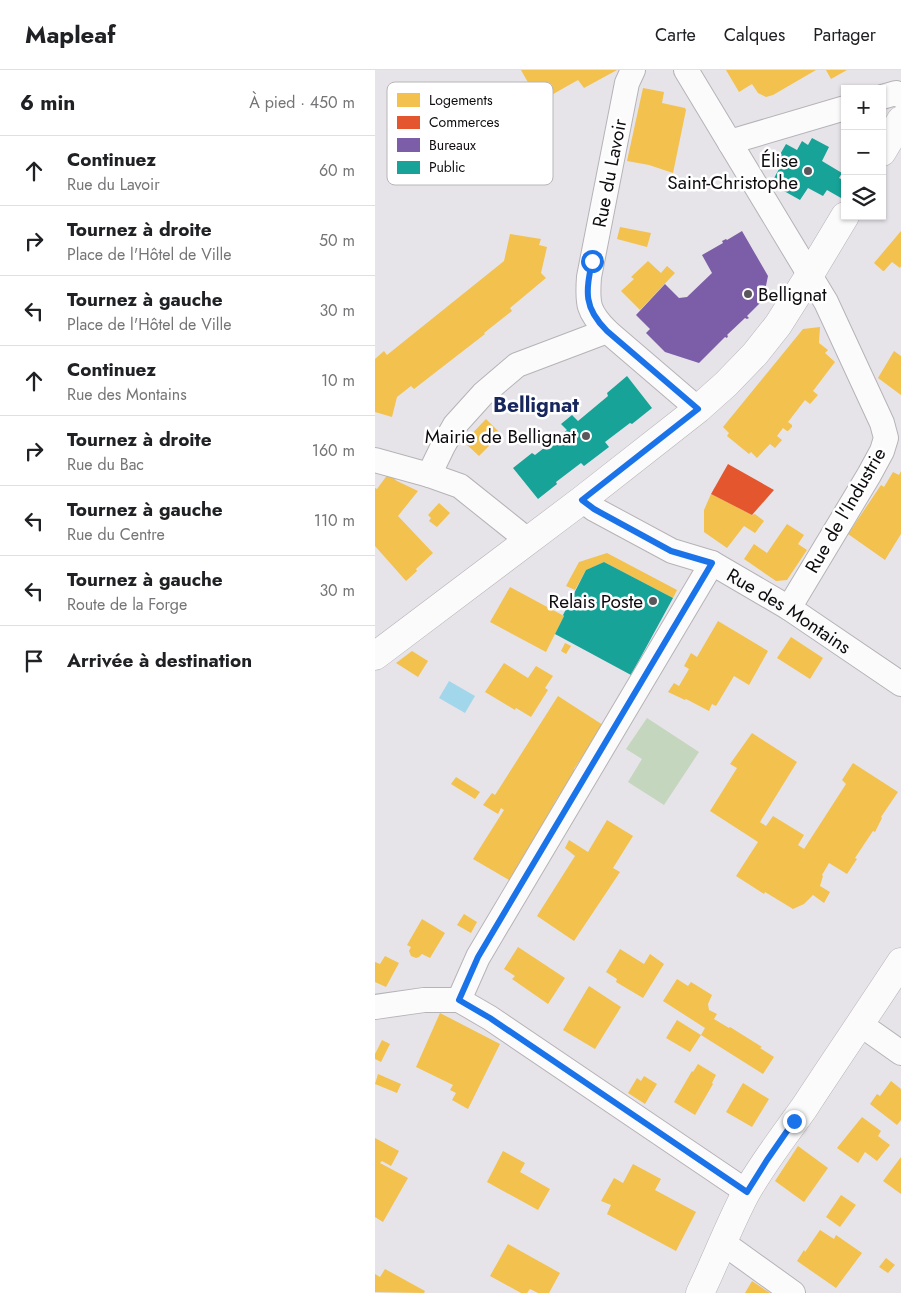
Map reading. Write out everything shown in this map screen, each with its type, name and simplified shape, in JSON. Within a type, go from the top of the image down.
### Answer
[{"type":"main road","points":[[886,145],[901,120]]},
{"type":"main road","points":[[375,656],[582,500],[698,409],[726,384],[755,354],[777,325],[843,220]]},
{"type":"main road","points":[[700,1293],[722,1242],[747,1192],[901,962]]},
{"type":"street","name":"Rue du Lavoir","points":[[633,70],[627,83],[589,277],[587,294],[589,307],[597,321],[607,331],[698,409]]},
{"type":"street","points":[[686,70],[809,276]]},
{"type":"street","points":[[886,96],[896,93],[901,96]]},
{"type":"street","points":[[730,143],[841,109]]},
{"type":"street","name":"Rue de l'Industrie","points":[[789,608],[869,475],[882,451],[886,438],[882,423],[826,302],[809,276]]},
{"type":"street","points":[[429,475],[455,425],[483,394],[517,365],[607,331]]},
{"type":"street","points":[[375,460],[460,486],[520,534],[526,542]]},
{"type":"street","name":"Rue des Montains","points":[[582,500],[594,509],[671,551],[712,563],[789,608],[901,684]]},
{"type":"street","points":[[459,1000],[478,957],[712,563]]},
{"type":"street","points":[[375,1007],[424,1000],[459,1000],[506,1029],[747,1192]]},
{"type":"street","points":[[860,1024],[901,1053]]},
{"type":"street","points":[[722,1242],[793,1293]]},
{"type":"green space","points":[[647,718],[699,752],[664,805],[628,782],[642,759],[626,749]]},
{"type":"water","points":[[449,681],[475,696],[465,713],[439,698]]},
{"type":"building: Logements","points":[[521,70],[617,70],[584,88],[578,80],[553,94],[553,82],[528,82]]},
{"type":"building: Logements","points":[[726,70],[816,70],[773,95],[766,97],[758,93],[752,84],[739,92]]},
{"type":"building: Logements","points":[[826,70],[847,70],[831,79]]},
{"type":"building: Logements","points":[[643,88],[664,92],[662,103],[685,108],[686,110],[673,173],[649,165],[627,161]]},
{"type":"building: Logements","points":[[620,227],[651,233],[647,247],[617,239]]},
{"type":"building: Logements","points":[[901,231],[901,266],[900,268],[892,262],[883,271],[874,263]]},
{"type":"building: Logements","points":[[510,234],[541,239],[539,245],[547,247],[541,273],[546,278],[510,308],[512,311],[485,334],[414,389],[411,386],[397,397],[392,417],[375,412],[375,359],[384,351],[387,355],[504,261]]},
{"type":"building: Logements","points":[[648,261],[661,273],[667,266],[675,273],[640,310],[621,291],[634,279],[631,277]]},
{"type":"building: Logements","points":[[820,327],[819,343],[828,350],[825,353],[835,362],[813,391],[818,395],[810,404],[805,400],[788,422],[792,427],[788,431],[783,428],[777,436],[782,440],[775,448],[770,444],[757,458],[751,452],[749,454],[727,436],[729,433],[723,427],[803,329]]},
{"type":"building: Logements","points":[[894,351],[901,356],[901,395],[878,378]]},
{"type":"building: Logements","points":[[486,419],[501,434],[479,456],[464,442]]},
{"type":"building: Logements","points":[[901,471],[901,534],[885,560],[848,534],[881,485],[884,487],[893,472],[899,475]]},
{"type":"building: Logements","points":[[388,474],[397,481],[418,491],[398,516],[433,553],[406,581],[375,546],[375,488],[377,489]]},
{"type":"building: Logements","points":[[711,494],[752,515],[755,514],[764,521],[755,533],[744,526],[727,548],[704,532],[704,510]]},
{"type":"building: Logements","points":[[439,503],[450,513],[437,527],[429,521],[431,518],[428,515]]},
{"type":"building: Logements","points":[[787,524],[804,535],[798,544],[807,550],[787,580],[776,581],[744,559],[754,544],[767,553]]},
{"type":"building: Logements","points":[[607,553],[677,590],[673,598],[604,562],[586,570],[575,590],[566,586],[579,562]]},
{"type":"building: Logements","points":[[510,587],[564,616],[546,652],[490,622]]},
{"type":"building: Logements","points":[[718,621],[768,651],[749,685],[734,676],[716,706],[712,704],[709,711],[668,692],[674,683],[679,686],[689,669],[684,666],[691,653],[697,657]]},
{"type":"building: Logements","points":[[791,637],[823,658],[810,679],[777,658]]},
{"type":"building: Logements","points":[[565,643],[571,646],[566,654],[561,651]]},
{"type":"building: Logements","points":[[412,651],[428,661],[418,677],[396,663]]},
{"type":"building: Logements","points":[[504,663],[528,678],[536,666],[553,676],[545,688],[548,690],[531,717],[485,692]]},
{"type":"building: Logements","points":[[558,696],[603,725],[574,769],[576,770],[509,880],[473,859],[504,810],[501,808],[498,814],[483,805],[492,793],[495,795]]},
{"type":"building: Logements","points":[[752,733],[797,762],[760,822],[766,826],[773,816],[804,835],[798,845],[804,849],[846,784],[842,780],[853,763],[898,792],[881,817],[875,832],[873,831],[855,858],[857,859],[847,874],[829,863],[822,875],[820,886],[830,892],[824,903],[813,895],[804,904],[793,909],[765,892],[764,894],[736,876],[758,842],[710,811],[737,768],[730,764]]},
{"type":"building: Logements","points":[[456,777],[480,792],[475,799],[451,784]]},
{"type":"building: Logements","points":[[607,820],[633,836],[613,868],[620,872],[574,941],[537,916],[575,856],[565,848],[569,840],[588,852]]},
{"type":"building: Logements","points":[[464,914],[477,922],[471,933],[457,925]]},
{"type":"building: Logements","points":[[422,919],[445,933],[430,958],[422,954],[416,958],[411,956],[409,951],[411,947],[407,945]]},
{"type":"building: Logements","points":[[518,947],[565,978],[548,1004],[512,979],[515,976],[504,969]]},
{"type":"building: Logements","points":[[620,949],[644,964],[650,954],[664,964],[643,998],[616,982],[617,979],[606,972]]},
{"type":"building: Logements","points":[[385,956],[399,963],[386,987],[375,982],[375,962],[380,964]]},
{"type":"building: Logements","points":[[677,979],[688,986],[691,982],[712,995],[708,1004],[709,1010],[717,1014],[714,1019],[762,1047],[760,1048],[774,1057],[763,1074],[701,1035],[705,1028],[663,1001]]},
{"type":"building: Logements","points":[[589,986],[621,1007],[595,1049],[563,1030]]},
{"type":"building: Logements","points":[[440,1013],[500,1044],[468,1109],[452,1100],[456,1093],[450,1090],[453,1085],[416,1067]]},
{"type":"building: Logements","points":[[677,1020],[701,1035],[690,1052],[666,1038]]},
{"type":"building: Logements","points":[[382,1040],[390,1044],[381,1062],[375,1059],[375,1054]]},
{"type":"building: Logements","points":[[698,1064],[716,1075],[713,1084],[695,1115],[674,1102]]},
{"type":"building: Logements","points":[[378,1074],[401,1084],[397,1093],[375,1084]]},
{"type":"building: Logements","points":[[644,1076],[657,1084],[645,1104],[628,1093],[637,1078],[641,1081]]},
{"type":"building: Logements","points":[[891,1081],[901,1089],[901,1120],[897,1125],[870,1104],[877,1094],[880,1096]]},
{"type":"building: Logements","points":[[743,1083],[769,1099],[752,1127],[726,1112]]},
{"type":"building: Logements","points":[[862,1117],[881,1131],[878,1136],[890,1145],[877,1161],[865,1152],[858,1163],[837,1148]]},
{"type":"building: Logements","points":[[375,1138],[399,1151],[391,1166],[382,1161],[380,1163],[408,1178],[383,1222],[375,1217]]},
{"type":"building: Logements","points":[[798,1146],[828,1168],[804,1202],[775,1181]]},
{"type":"building: Logements","points":[[503,1151],[525,1163],[520,1172],[550,1189],[538,1210],[487,1182]]},
{"type":"building: Logements","points":[[901,1157],[901,1194],[883,1181]]},
{"type":"building: Logements","points":[[633,1164],[661,1179],[655,1190],[696,1212],[676,1251],[607,1214],[611,1205],[601,1201],[614,1178],[623,1183]]},
{"type":"building: Logements","points":[[841,1195],[856,1205],[840,1227],[826,1217]]},
{"type":"building: Logements","points":[[820,1230],[834,1239],[836,1235],[862,1253],[836,1288],[797,1261]]},
{"type":"building: Logements","points":[[508,1244],[560,1273],[549,1293],[538,1293],[530,1289],[527,1293],[521,1293],[490,1276]]},
{"type":"building: Logements","points":[[886,1258],[895,1265],[888,1273],[879,1267]]},
{"type":"building: Logements","points":[[385,1269],[425,1291],[424,1293],[375,1292],[375,1274],[380,1277]]},
{"type":"building: Logements","points":[[752,1281],[770,1293],[745,1293]]},
{"type":"building: Commerces","points":[[728,464],[774,490],[752,515],[711,494]]},
{"type":"building: Bureaux","points":[[742,231],[768,276],[763,300],[747,316],[749,318],[745,318],[727,335],[727,338],[725,337],[699,363],[665,352],[646,333],[650,329],[636,315],[665,284],[679,298],[687,297],[712,273],[702,255],[723,243],[722,241]]},
{"type":"building: Public","name":"Élise Saint-Christophe","points":[[812,138],[829,147],[822,161],[841,172],[839,178],[841,179],[841,198],[827,190],[823,196],[808,188],[800,200],[784,191],[786,188],[773,180],[779,169],[774,165],[786,144],[797,150],[802,141],[808,145]]},
{"type":"building: Public","name":"Mairie de Bellignat","points":[[627,376],[652,408],[605,442],[609,447],[584,466],[581,463],[538,499],[513,468],[532,453],[535,455],[567,430],[561,424],[572,415],[578,421],[608,396],[607,393]]},
{"type":"building: Public","points":[[604,562],[673,598],[631,675],[555,634],[586,570]]},
{"type":"place","name":"Élise Saint-Christophe","points":[[808,171]]},
{"type":"place","name":"Bellignat","points":[[748,294]]},
{"type":"place","name":"Mairie de Bellignat","points":[[586,436]]},
{"type":"place","name":"Relais Poste","points":[[653,601]]},
{"type":"district","name":"Bellignat","points":[[536,405]]},
{"type":"route","points":[[592,261],[587,294],[589,307],[597,321],[698,409],[582,500],[594,509],[671,551],[712,563],[478,957],[459,1000],[490,1018],[747,1192],[794,1121]]}]
